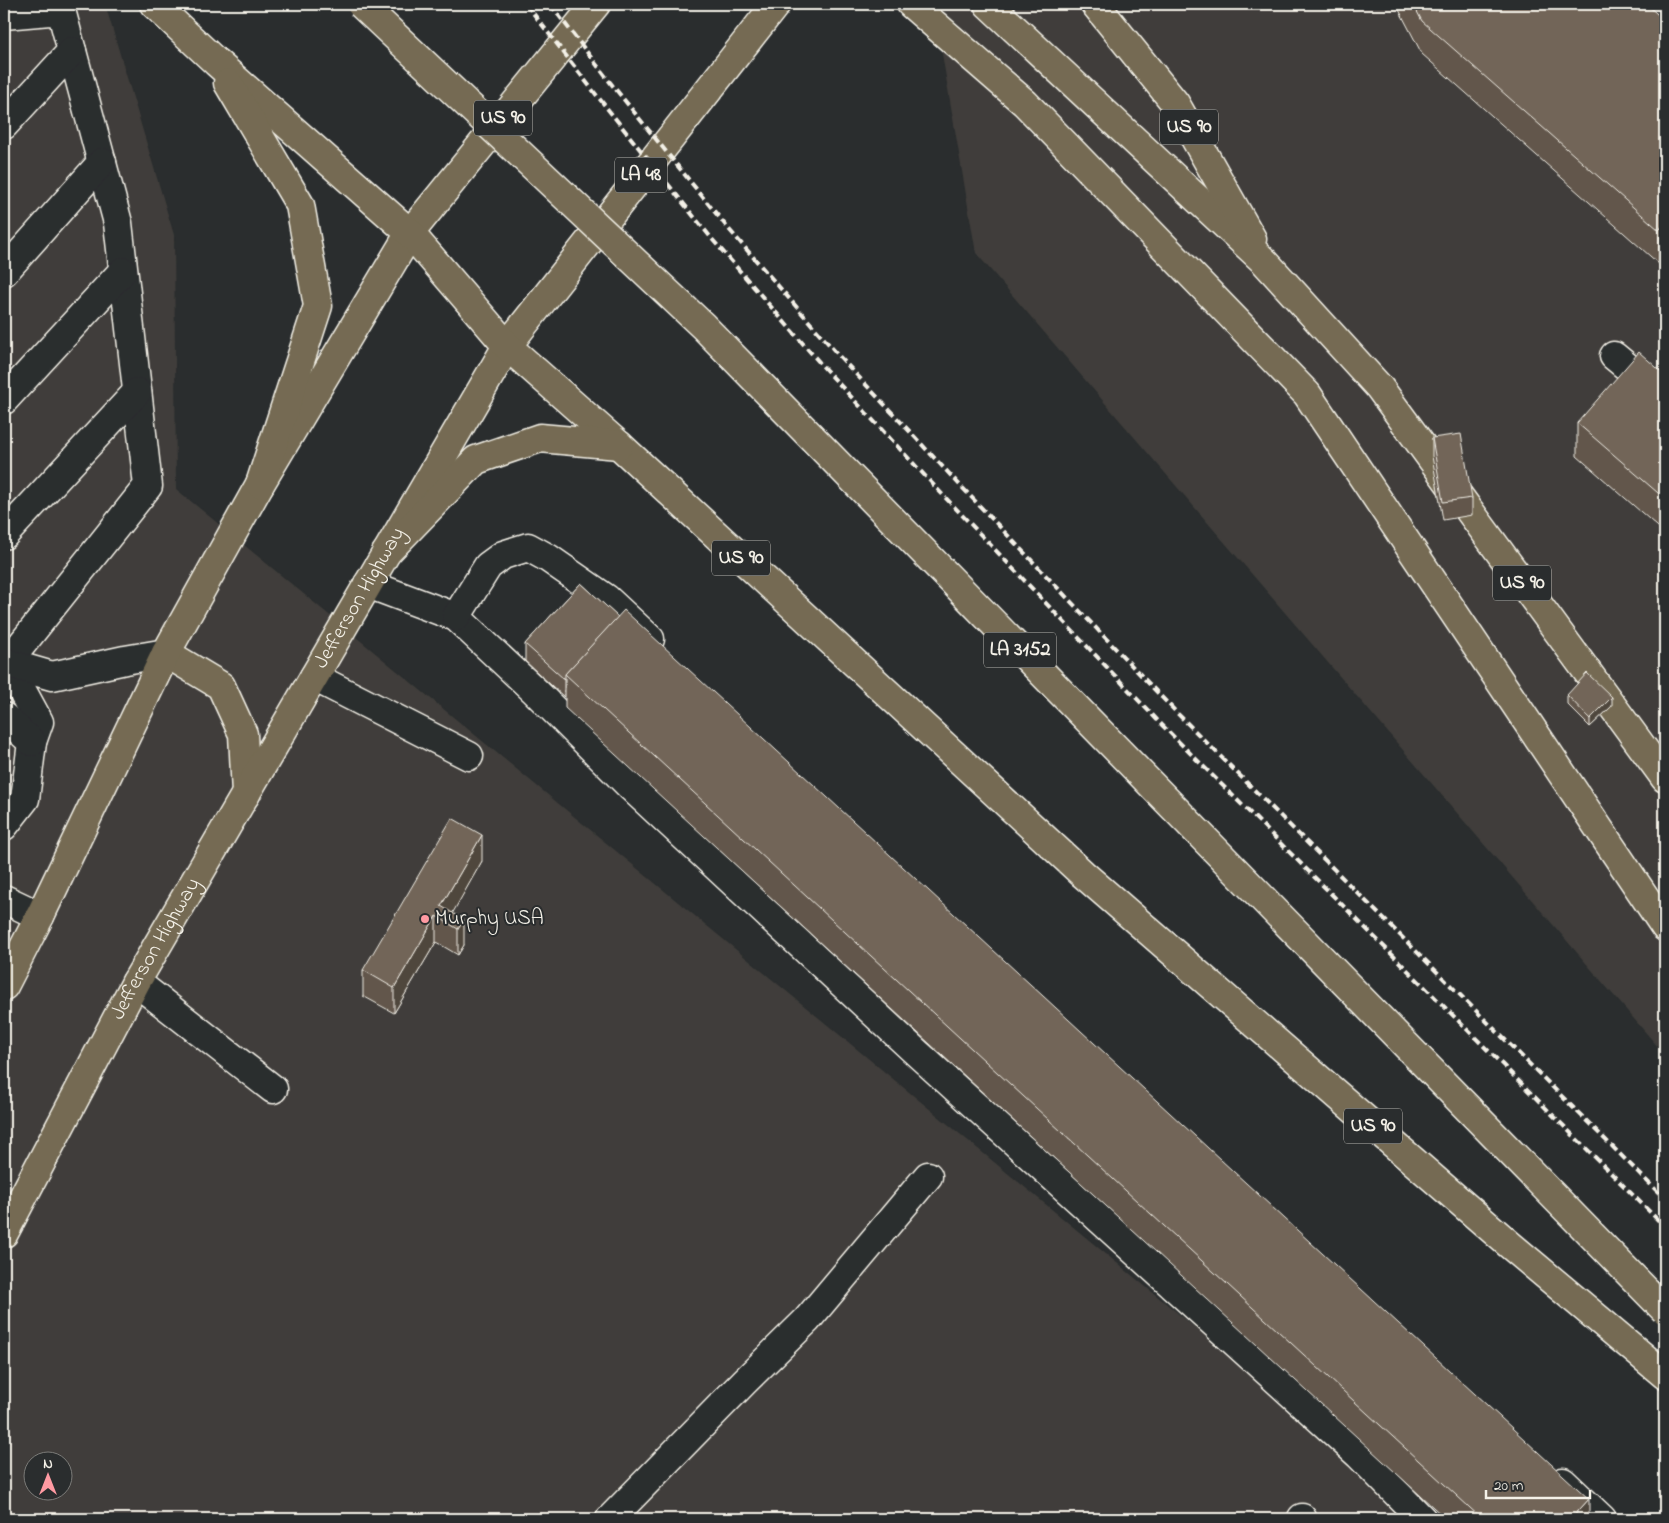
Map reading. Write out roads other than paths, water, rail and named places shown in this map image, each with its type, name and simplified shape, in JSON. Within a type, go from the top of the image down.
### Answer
[{"type":"main road","points":[[4,986],[40,916],[166,653],[260,484],[410,233],[216,62],[154,4]]},
{"type":"main road","name":"LA 3152","points":[[361,4],[703,326],[1665,1310]]},
{"type":"main road","name":"US 90","points":[[596,4],[410,233],[507,346],[619,446],[1083,874],[1510,1245],[1665,1375]]},
{"type":"main road","name":"Jefferson Highway","points":[[4,1231],[136,982],[507,346],[776,4]]},
{"type":"main road","points":[[911,4],[1025,103],[1307,394],[1665,927]]},
{"type":"main road","points":[[988,4],[1265,262]]},
{"type":"main road","name":"US 90","points":[[1095,4],[1175,102],[1265,262],[1380,387],[1665,778]]},
{"type":"main road","points":[[216,62],[300,205],[318,306],[260,484]]},
{"type":"main road","points":[[386,553],[476,460],[540,438],[619,446]]},
{"type":"main road","points":[[166,653],[221,686],[243,734],[246,794]]},
{"type":"lane","points":[[4,15],[61,10],[118,223],[148,486],[5,662]]},
{"type":"lane","points":[[4,125],[72,51]]},
{"type":"lane","points":[[4,272],[102,162]]},
{"type":"lane","points":[[4,400],[123,270]]},
{"type":"lane","points":[[1614,356],[1665,398]]},
{"type":"lane","points":[[4,535],[137,392]]},
{"type":"lane","points":[[456,617],[488,566],[503,555],[528,547],[548,558],[607,598],[665,653]]},
{"type":"lane","points":[[368,584],[456,617],[535,690],[647,802],[917,1053],[1359,1455],[1422,1519]]},
{"type":"lane","points":[[5,662],[52,676],[166,653]]},
{"type":"lane","points":[[4,826],[25,799],[32,742],[39,722],[5,662]]},
{"type":"lane","points":[[314,677],[469,756]]},
{"type":"lane","points":[[4,717],[32,742]]},
{"type":"lane","points":[[4,899],[40,916]]},
{"type":"lane","points":[[136,982],[273,1089]]},
{"type":"lane","points":[[610,1519],[807,1320],[928,1176]]},
{"type":"lane","points":[[1549,1468],[1602,1519]]},
{"type":"railway","points":[[526,4],[712,239],[826,370],[1162,725],[1665,1227]]},
{"type":"railway","points":[[550,4],[613,86],[727,227],[840,357],[1175,711],[1665,1199]]},
{"type":"place","name":"Murphy USA","points":[[425,919]]}]
